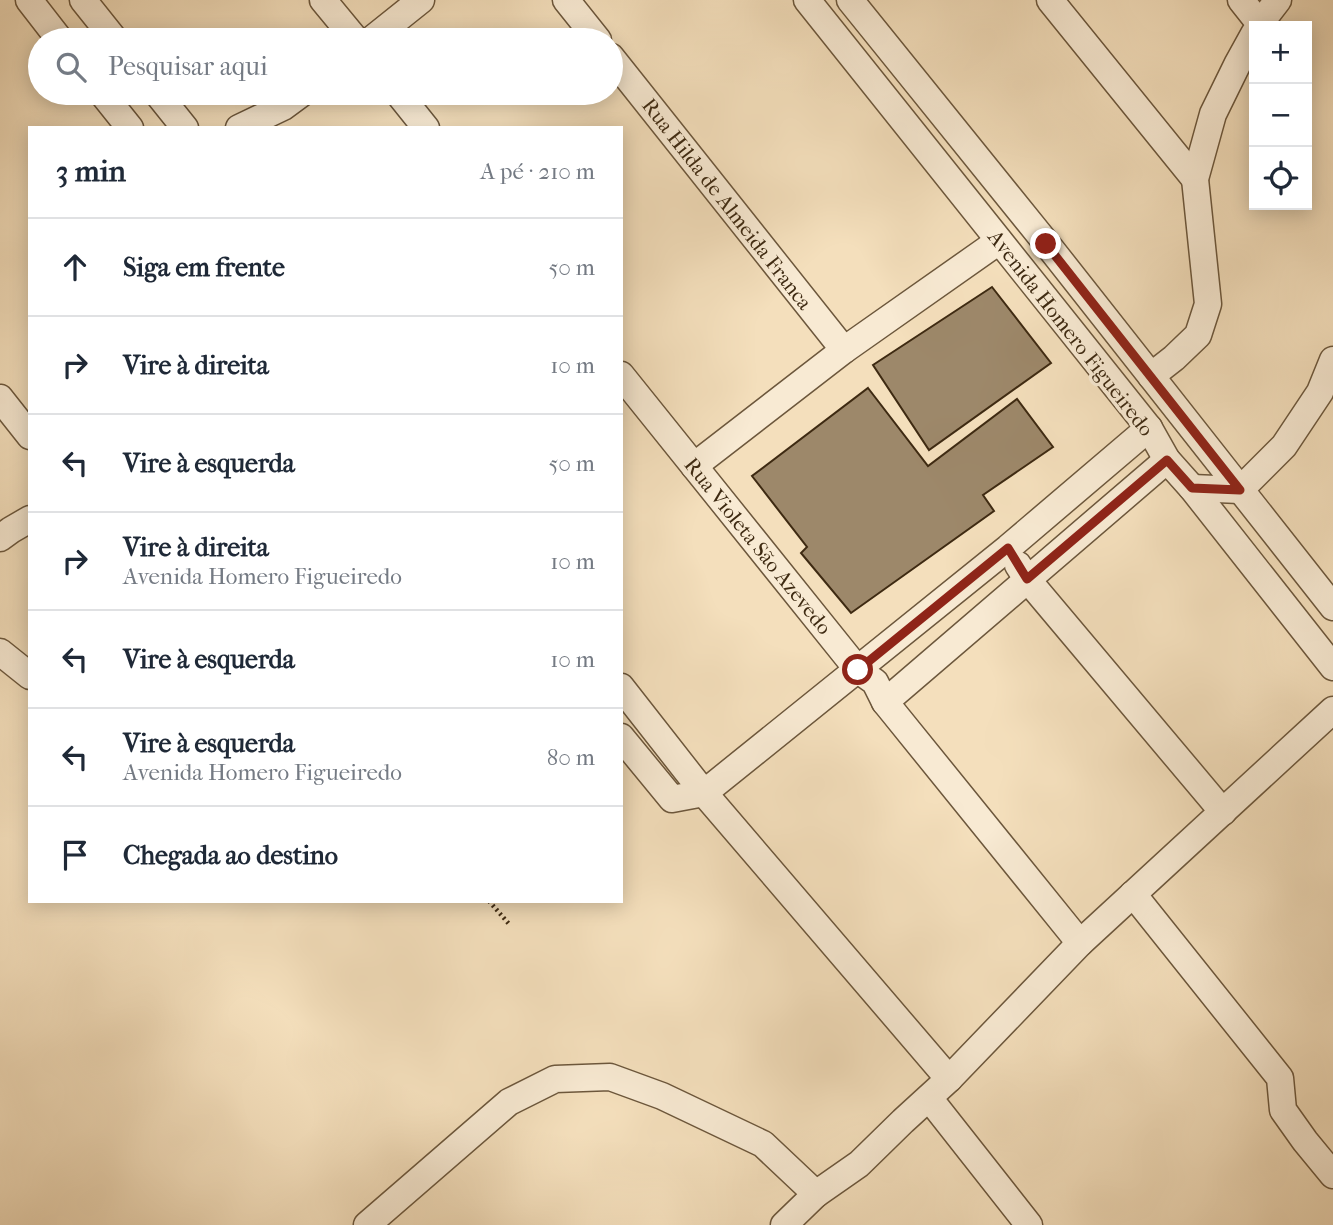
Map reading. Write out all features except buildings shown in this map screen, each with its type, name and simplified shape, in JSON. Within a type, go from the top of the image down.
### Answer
[{"type":"street","points":[[29,0],[51,28]]},
{"type":"street","points":[[83,0],[105,28]]},
{"type":"street","points":[[323,0],[346,28]]},
{"type":"street","points":[[386,28],[421,0]]},
{"type":"street","points":[[566,0],[588,28]]},
{"type":"street","name":"Avenida Homero Figueiredo","points":[[807,0],[1149,428],[1167,460],[1333,667]]},
{"type":"street","name":"Avenida Homero Figueiredo","points":[[850,0],[1333,607]]},
{"type":"street","points":[[1050,0],[1195,179]]},
{"type":"street","points":[[1241,0],[1253,21]]},
{"type":"street","points":[[1262,21],[1278,0]]},
{"type":"street","points":[[1151,376],[1198,335],[1208,304],[1195,179],[1213,114],[1249,43]]},
{"type":"street","name":"Rua Hilda de Almeida Franca","points":[[623,72],[844,350]]},
{"type":"street","points":[[112,105],[128,126]]},
{"type":"street","points":[[164,105],[174,124]]},
{"type":"street","points":[[243,126],[286,105]]},
{"type":"street","points":[[408,105],[424,126]]},
{"type":"street","points":[[694,466],[844,350],[999,241]]},
{"type":"street","points":[[1192,488],[1240,490],[1284,446],[1320,393],[1333,360]]},
{"type":"street","name":"Rua Violeta São Azevedo","points":[[623,377],[858,670],[875,682],[885,702],[1080,943]]},
{"type":"street","points":[[0,398],[28,433]]},
{"type":"street","points":[[623,739],[672,799],[704,793],[1008,548],[1149,428]]},
{"type":"street","points":[[885,702],[1167,460]]},
{"type":"street","points":[[0,538],[28,520]]},
{"type":"street","points":[[1008,548],[1027,579],[1223,812]]},
{"type":"street","points":[[0,652],[28,674]]},
{"type":"street","points":[[623,690],[704,793],[949,1079]]},
{"type":"street","points":[[784,1225],[816,1194],[859,1164],[949,1079],[1080,943],[1333,710]]},
{"type":"street","points":[[1133,894],[1280,1078],[1283,1110],[1333,1175]]},
{"type":"street","points":[[367,1225],[509,1102],[555,1079],[610,1077],[662,1096],[763,1144],[816,1194]]},
{"type":"street","points":[[929,1098],[1029,1225]]},
{"type":"path","points":[[491,903],[509,924]]},
{"type":"route","points":[[858,670],[1008,548],[1027,579],[1167,460],[1192,488],[1240,490],[1046,244]]}]
